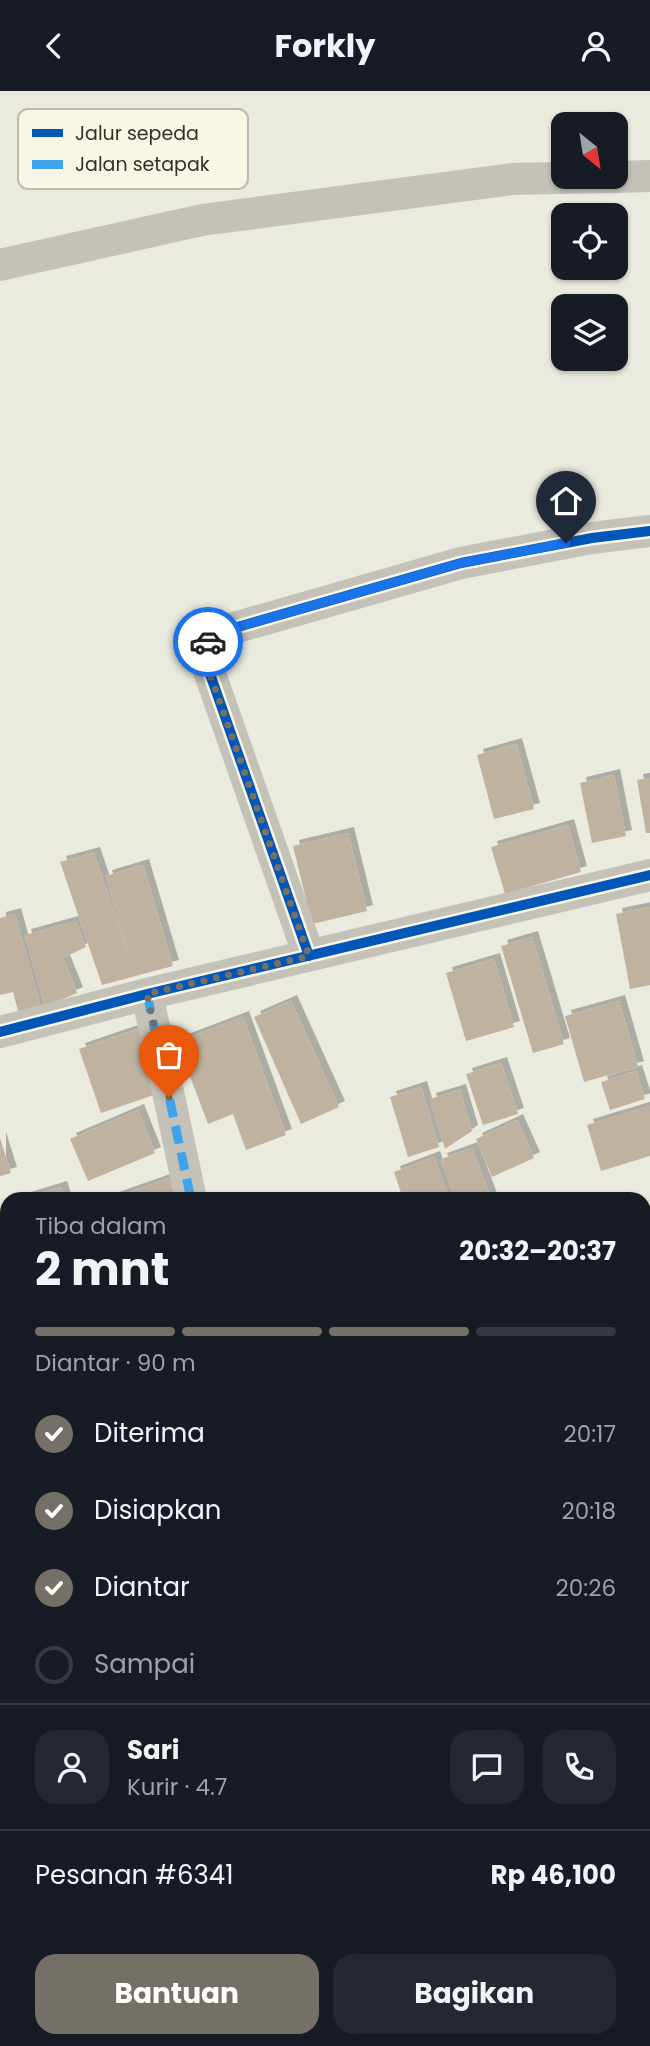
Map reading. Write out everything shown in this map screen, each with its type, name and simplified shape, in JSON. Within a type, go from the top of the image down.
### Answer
[{"type":"street","points":[[628,177],[650,176]]},
{"type":"street","points":[[0,265],[215,219],[512,179],[551,178]]},
{"type":"street","points":[[309,956],[209,671],[206,660],[208,641],[227,630],[461,563],[592,538],[650,531]]},
{"type":"street","points":[[0,1033],[147,994],[650,875]]},
{"type":"street","points":[[147,994],[189,1192]]},
{"type":"building","points":[[516,744],[534,809],[494,819],[477,755]]},
{"type":"building","points":[[614,775],[626,836],[592,843],[580,783]]},
{"type":"building","points":[[650,778],[650,833],[646,833],[637,780]]},
{"type":"building","points":[[568,825],[581,872],[505,894],[491,847]]},
{"type":"building","points":[[348,833],[367,911],[312,924],[293,846]]},
{"type":"building","points":[[94,853],[129,957],[106,876],[143,865],[173,966],[102,985],[60,862]]},
{"type":"building","points":[[650,907],[650,985],[630,989],[616,914]]},
{"type":"building","points":[[15,914],[42,1011],[20,1018],[13,992],[0,995],[0,918]]},
{"type":"building","points":[[76,921],[86,947],[63,958],[77,993],[45,1007],[25,935]]},
{"type":"building","points":[[532,937],[564,1044],[533,1053],[501,946]]},
{"type":"building","points":[[494,959],[514,1027],[466,1041],[446,973]]},
{"type":"building","points":[[291,1001],[339,1107],[301,1124],[254,1017]]},
{"type":"building","points":[[619,1001],[638,1067],[584,1082],[565,1016]]},
{"type":"building","points":[[243,1017],[286,1135],[246,1150],[233,1114],[208,1124],[177,1042]]},
{"type":"building","points":[[138,1029],[160,1093],[101,1113],[79,1049]]},
{"type":"building","points":[[501,1063],[518,1114],[483,1125],[466,1074]]},
{"type":"building","points":[[636,1071],[645,1099],[610,1110],[601,1082]]},
{"type":"building","points":[[421,1087],[439,1147],[408,1157],[390,1097]]},
{"type":"building","points":[[460,1090],[472,1131],[445,1149],[430,1099]]},
{"type":"building","points":[[650,1106],[650,1156],[601,1171],[587,1125]]},
{"type":"building","points":[[138,1110],[155,1153],[88,1181],[70,1139]]},
{"type":"building","points":[[517,1120],[534,1158],[492,1177],[476,1139]]},
{"type":"building","points":[[0,1138],[11,1173],[0,1176]]},
{"type":"building","points":[[472,1148],[488,1192],[453,1192],[441,1159]]},
{"type":"building","points":[[434,1157],[446,1192],[401,1192],[394,1172]]},
{"type":"building","points":[[170,1178],[175,1192],[130,1192]]},
{"type":"building","points":[[61,1187],[63,1192],[45,1192]]},
{"type":"marked path","points":[[147,994],[189,1192]]},
{"type":"cycle path","points":[[309,956],[209,671],[208,641],[227,630],[461,563],[592,538],[650,531]]},
{"type":"cycle path","points":[[0,1032],[147,994],[650,875]]},
{"type":"way so far","points":[[169,1097],[147,994],[309,956],[209,671],[206,660],[208,642]]},
{"type":"route","points":[[208,642],[227,630],[461,563],[566,543]]}]
